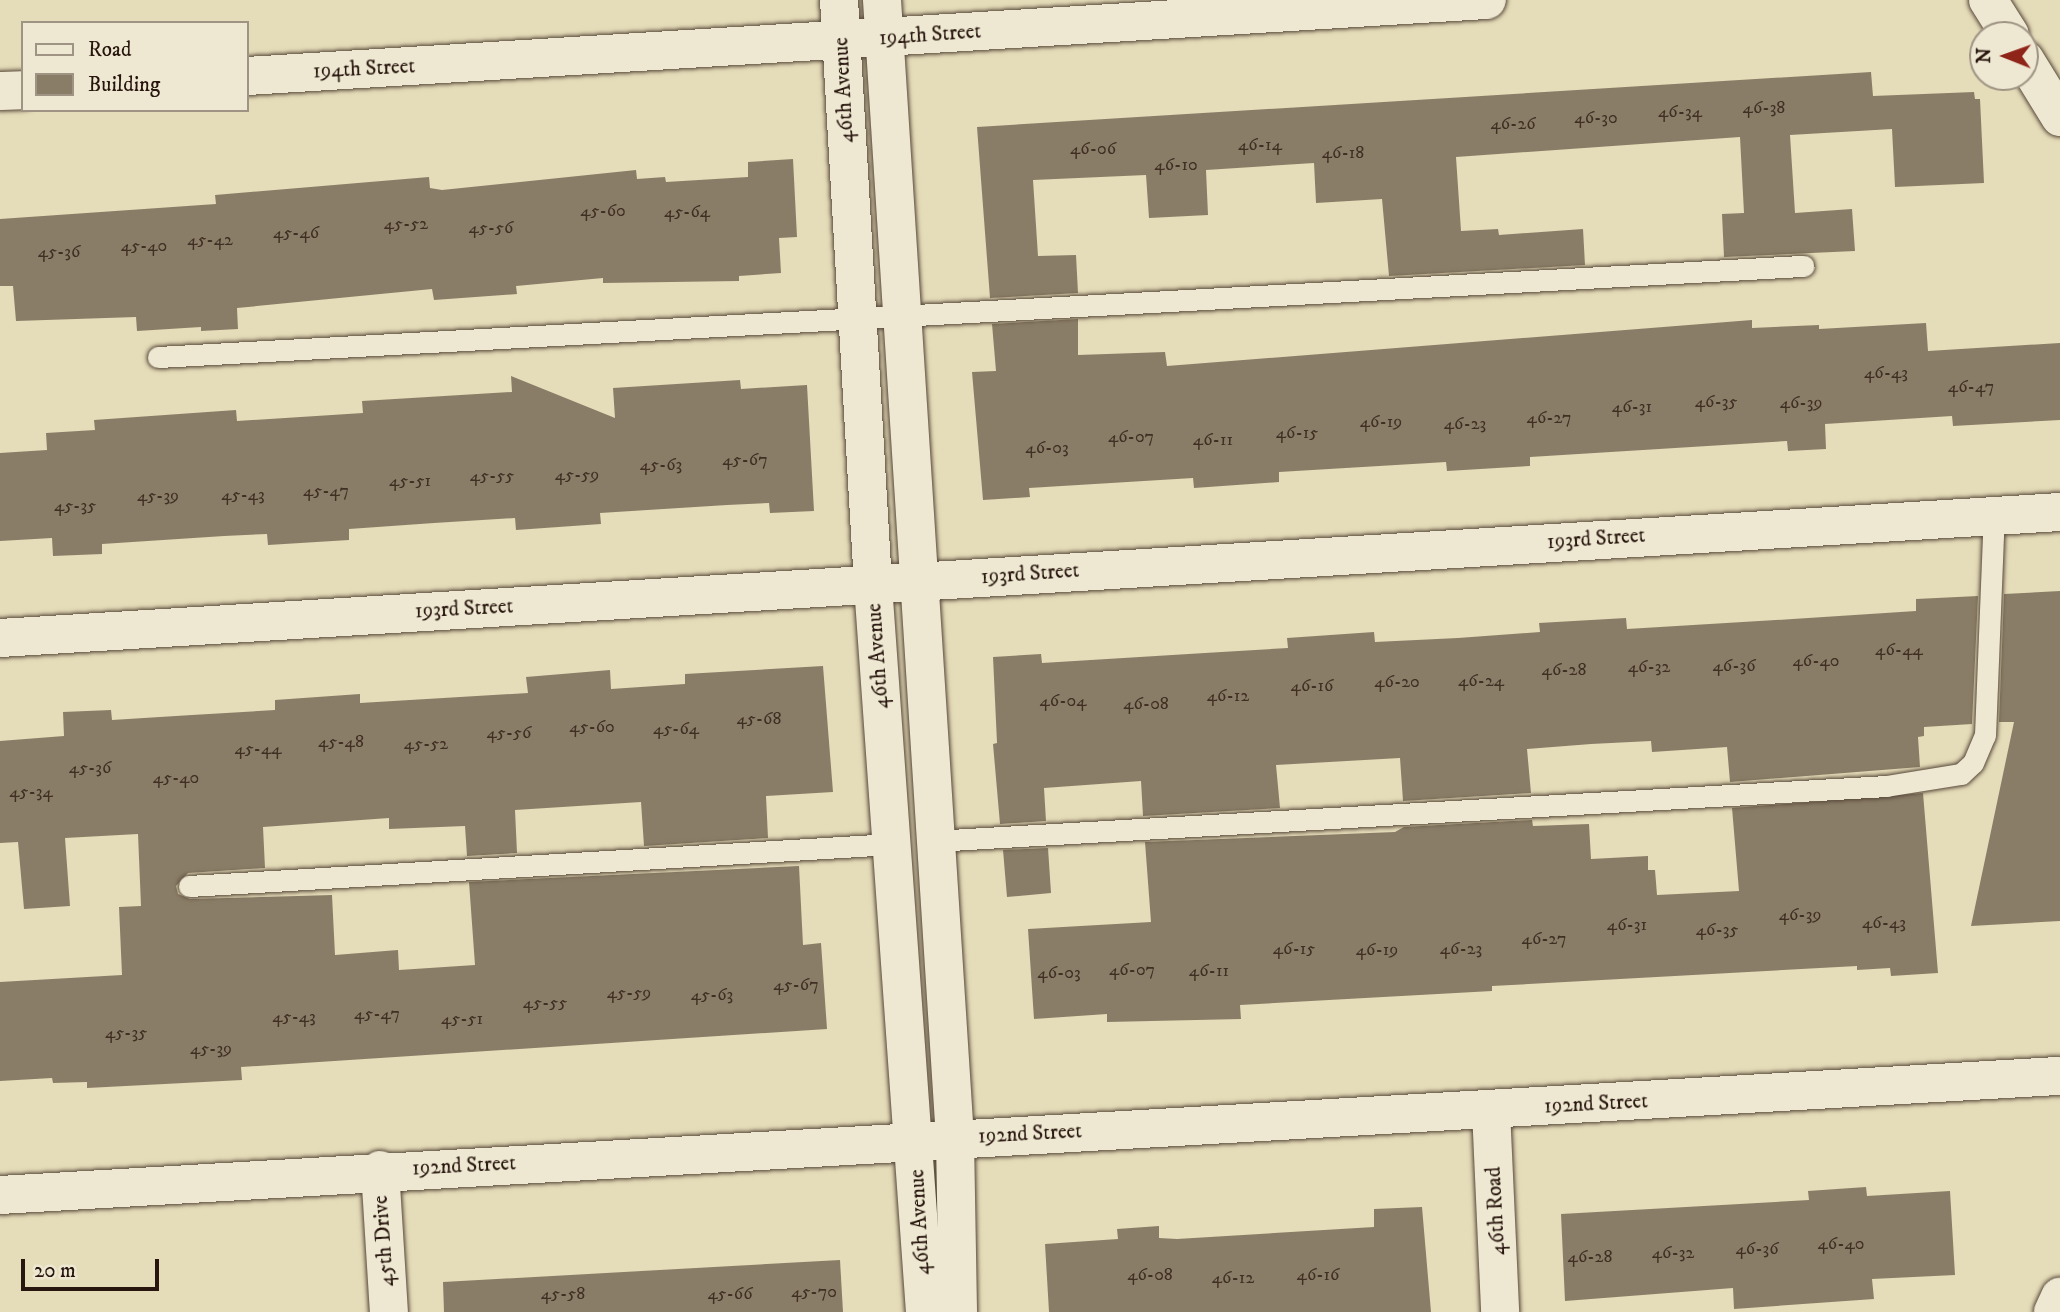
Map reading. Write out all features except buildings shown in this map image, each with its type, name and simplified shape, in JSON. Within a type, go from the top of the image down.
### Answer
[{"type":"street","name":"46th Avenue","points":[[839,0],[873,585],[916,1139],[925,1312]]},
{"type":"street","name":"46th Avenue","points":[[882,0],[920,582],[933,841],[955,1139],[958,1312]]},
{"type":"street","name":"194th Street","points":[[248,76],[1487,0]]},
{"type":"street","points":[[1988,0],[2001,21]]},
{"type":"street","points":[[2039,83],[2060,117]]},
{"type":"street","points":[[0,91],[21,90]]},
{"type":"street","name":"193rd Street","points":[[0,638],[2060,512]]},
{"type":"street","name":"192nd Street","points":[[0,1195],[916,1139],[1491,1110],[2060,1076]]},
{"type":"street","name":"46th Road","points":[[1491,1110],[1500,1312]]},
{"type":"street","name":"45th Drive","points":[[380,1170],[389,1312]]},
{"type":"street","points":[[2053,1312],[2060,1297]]},
{"type":"lane","points":[[159,357],[903,318],[1803,266]]},
{"type":"lane","points":[[933,841],[1886,786],[1961,774],[1973,762],[1985,736],[1994,515]]},
{"type":"lane","points":[[189,886],[892,844]]}]
